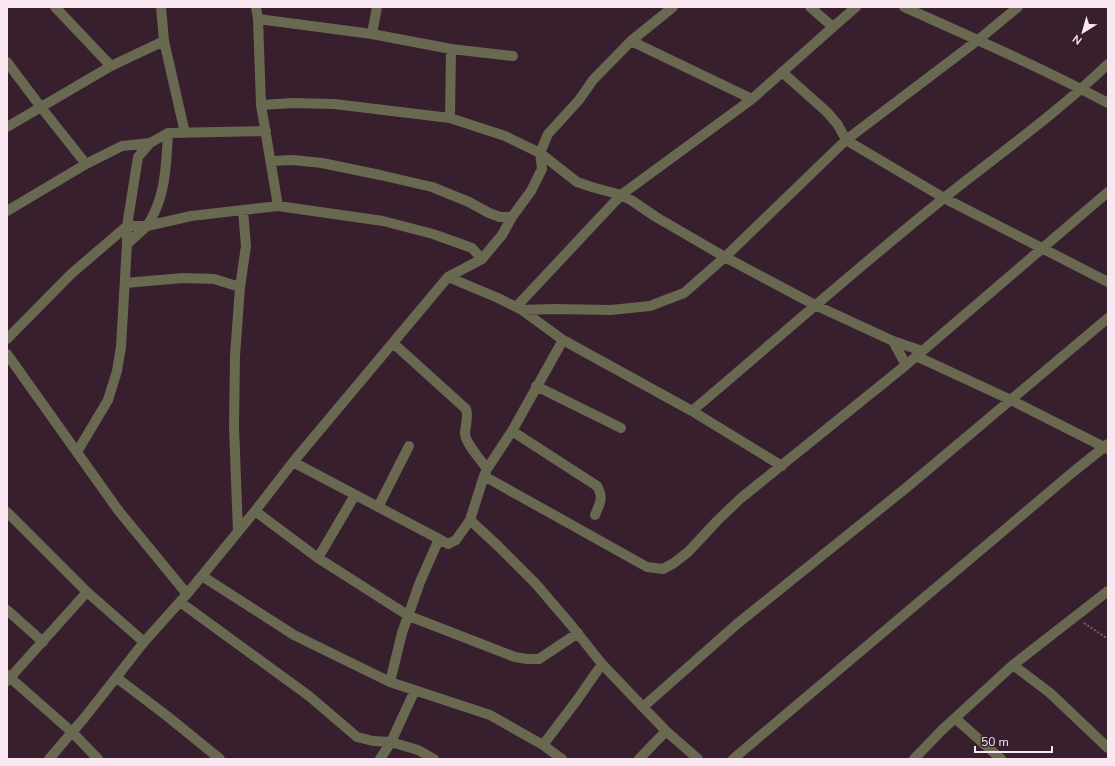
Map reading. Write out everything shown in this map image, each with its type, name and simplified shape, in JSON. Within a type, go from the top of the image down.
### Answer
[{"type":"street","points":[[55,7],[111,66]]},
{"type":"street","points":[[161,7],[164,41],[185,133]]},
{"type":"street","points":[[256,7],[258,19],[261,105],[278,206]]},
{"type":"street","points":[[372,34],[377,7]]},
{"type":"street","points":[[49,759],[117,678],[144,642],[187,594],[238,532],[292,462],[448,277],[482,259],[502,235],[512,217],[531,191],[542,169],[540,153],[548,134],[579,100],[593,80],[631,41],[673,7]]},
{"type":"street","points":[[810,7],[833,27]]},
{"type":"street","points":[[519,308],[621,195],[752,99],[856,7]]},
{"type":"street","points":[[904,7],[978,40],[1082,89],[1108,103]]},
{"type":"street","points":[[519,308],[612,310],[650,306],[684,293],[725,258],[846,140],[978,40],[1018,7]]},
{"type":"street","points":[[258,19],[372,34],[451,49],[513,56]]},
{"type":"street","points":[[7,127],[40,106],[111,66],[164,41]]},
{"type":"street","points":[[631,41],[752,99]]},
{"type":"street","points":[[450,118],[451,49]]},
{"type":"street","points":[[7,62],[86,164]]},
{"type":"street","points":[[692,411],[815,305],[944,198],[1082,89],[1108,64]]},
{"type":"street","points":[[782,72],[828,113],[838,125],[846,140],[944,198],[1108,282]]},
{"type":"street","points":[[261,105],[293,103],[334,104],[450,118],[505,136],[540,153],[577,182],[621,195],[631,200],[656,217],[725,258],[815,305],[893,341],[1107,447],[1073,472],[733,759]]},
{"type":"street","points":[[77,452],[108,400],[117,370],[121,347],[127,226],[138,157],[150,144],[168,134],[266,131]]},
{"type":"street","points":[[127,244],[147,226],[159,205],[163,186],[168,134]]},
{"type":"street","points":[[7,211],[86,164],[122,146],[150,144]]},
{"type":"street","points":[[271,161],[293,160],[322,163],[380,175],[432,188],[469,202],[500,217],[512,217]]},
{"type":"street","points":[[393,343],[466,409],[465,436],[486,472],[647,568],[664,569],[688,552],[741,498],[906,365],[1108,192]]},
{"type":"street","points":[[7,339],[71,274],[127,226],[147,226],[191,216],[278,206],[383,221],[433,234],[472,248],[482,259]]},
{"type":"street","points":[[238,532],[234,426],[234,371],[240,287],[246,246],[243,211]]},
{"type":"street","points":[[448,277],[519,308],[563,340],[692,411],[782,466]]},
{"type":"street","points":[[125,283],[183,278],[214,279],[240,287]]},
{"type":"street","points":[[643,707],[736,624],[906,488],[1108,318]]},
{"type":"street","points":[[292,462],[448,544],[453,542],[470,520],[486,472],[512,431],[563,340]]},
{"type":"street","points":[[893,341],[906,365]]},
{"type":"street","points":[[7,354],[118,510],[187,594]]},
{"type":"street","points":[[536,386],[621,428]]},
{"type":"street","points":[[512,431],[596,486],[600,492],[601,498],[595,515]]},
{"type":"street","points":[[378,507],[409,446]]},
{"type":"street","points":[[318,558],[355,495]]},
{"type":"street","points":[[255,511],[318,558],[409,616],[515,657],[539,659],[578,633]]},
{"type":"street","points":[[7,512],[87,592],[144,642]]},
{"type":"street","points":[[470,520],[536,584],[578,633],[602,664],[643,707],[666,731],[698,759]]},
{"type":"street","points":[[390,682],[402,633],[420,582],[439,539]]},
{"type":"street","points":[[202,576],[294,634],[390,682],[490,715],[543,745],[562,759]]},
{"type":"street","points":[[914,759],[955,718],[1013,665],[1108,591]]},
{"type":"street","points":[[87,592],[43,642],[8,678],[72,732],[98,759]]},
{"type":"street","points":[[180,602],[309,696],[356,737],[373,741],[391,742],[418,750],[434,759]]},
{"type":"street","points":[[7,610],[43,642]]},
{"type":"street","points":[[543,745],[602,664]]},
{"type":"street","points":[[1013,665],[1050,693],[1108,748]]},
{"type":"street","points":[[117,678],[220,759]]},
{"type":"street","points":[[380,759],[391,742],[415,690]]},
{"type":"street","points":[[955,718],[1001,759]]},
{"type":"street","points":[[638,759],[666,731]]},
{"type":"path","points":[[1074,617],[1108,639]]}]
